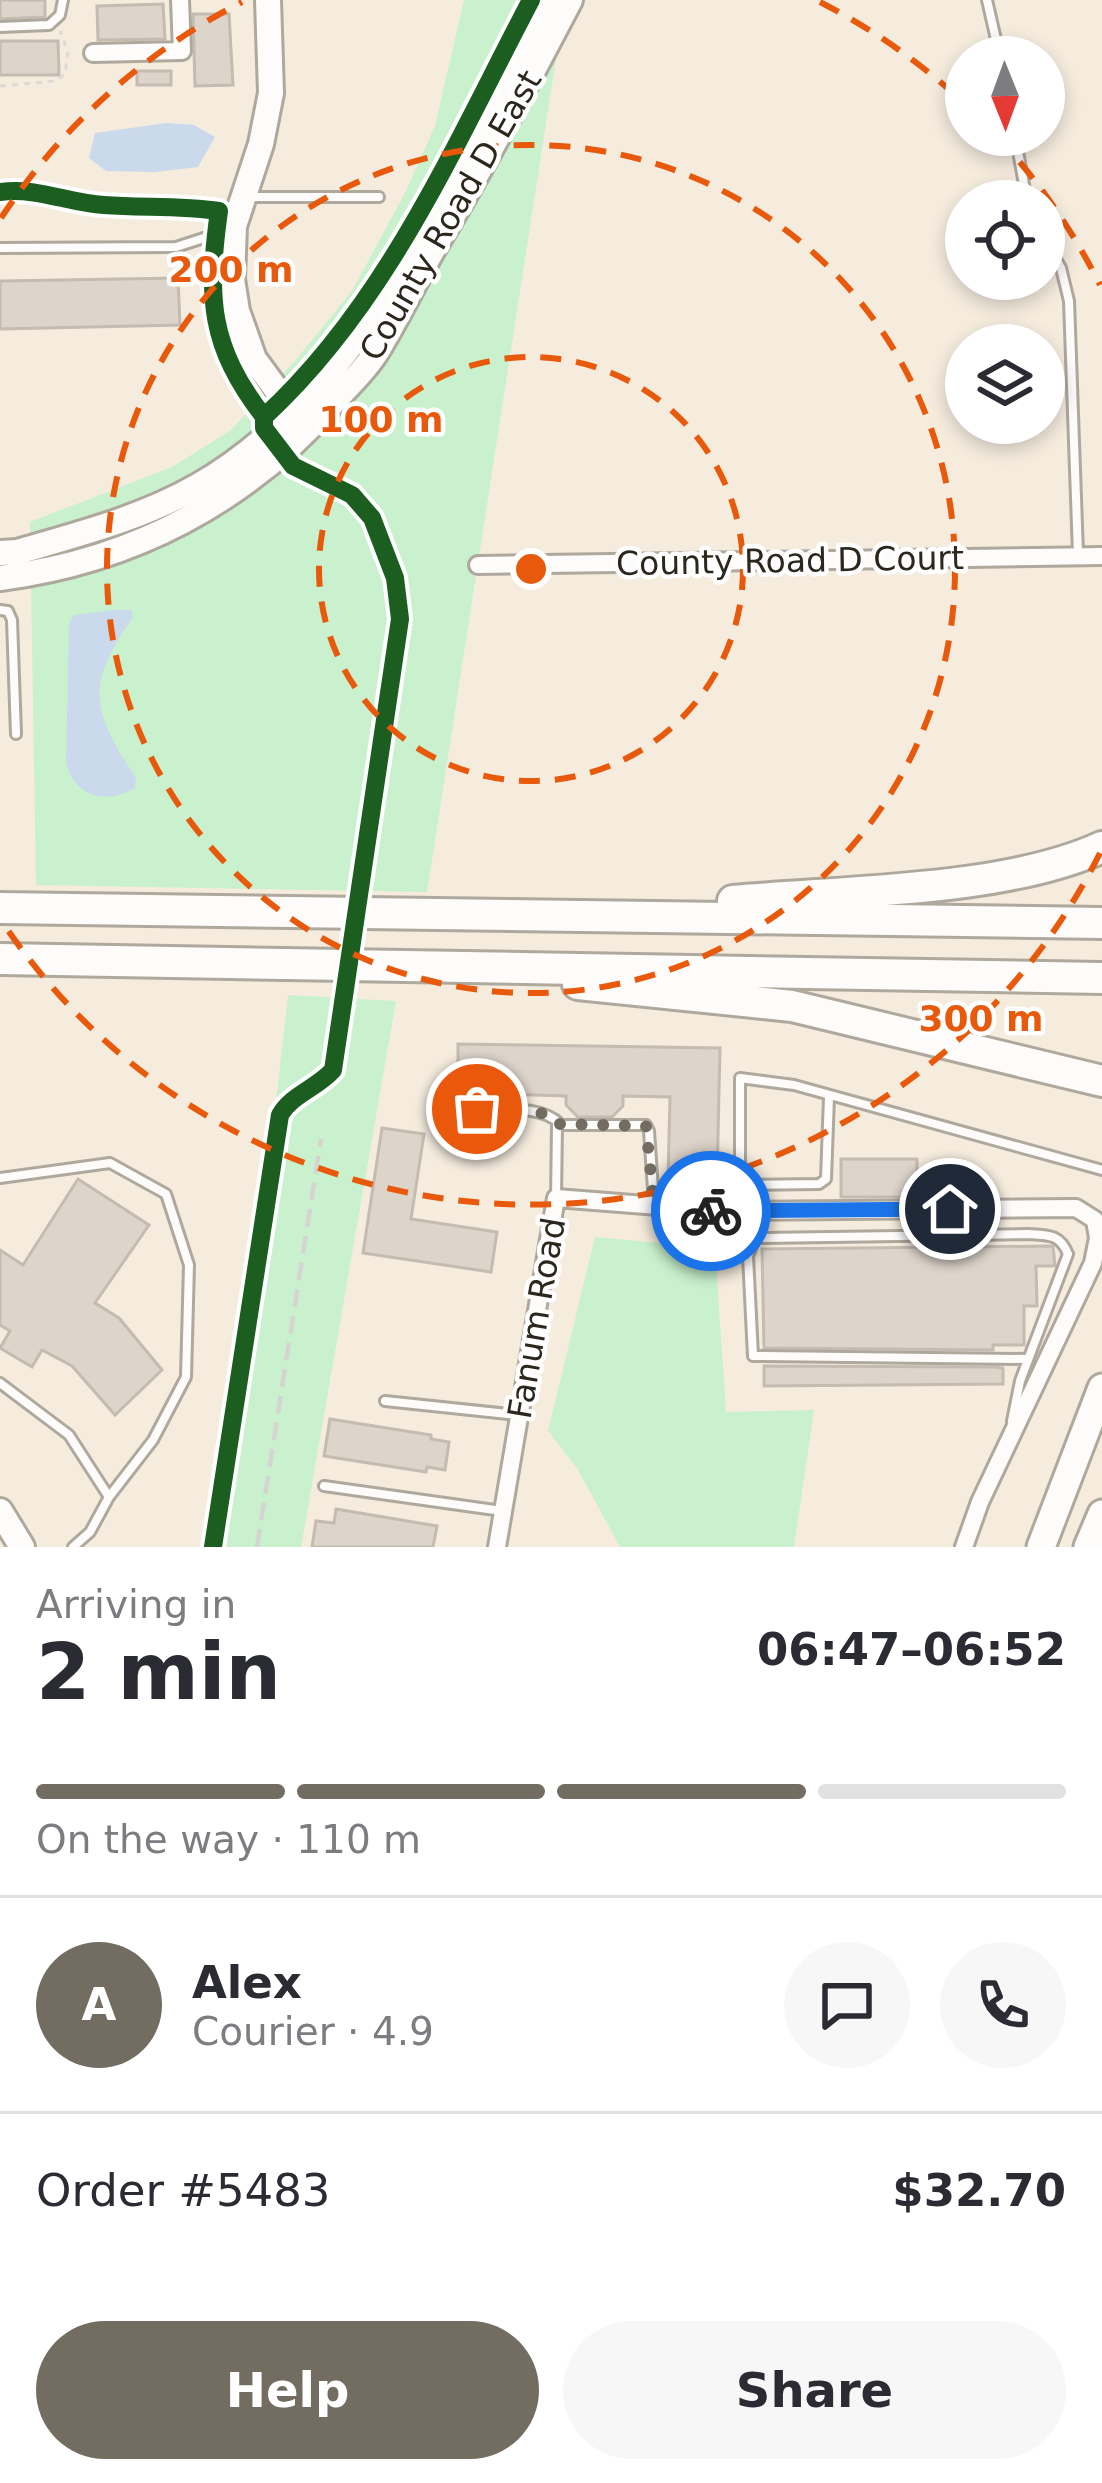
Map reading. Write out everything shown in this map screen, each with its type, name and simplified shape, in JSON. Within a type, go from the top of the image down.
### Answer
[{"type":"highway","points":[[578,916],[1000,875],[1083,856],[1102,847]]},
{"type":"highway","points":[[0,908],[1102,923]]},
{"type":"highway","points":[[0,959],[1102,978]]},
{"type":"highway","points":[[393,963],[792,1006],[1102,1081]]},
{"type":"main road","points":[[1041,1547],[1102,1388]]},
{"type":"main road","points":[[1088,1547],[1102,1514]]},
{"type":"street","points":[[93,53],[182,51],[180,0]]},
{"type":"street","points":[[268,0],[271,93],[234,235],[232,279],[246,341],[263,376],[300,422]]},
{"type":"street","name":"County Road D East","points":[[0,578],[112,553],[176,526],[255,479],[374,316],[548,0]]},
{"type":"street","name":"County Road D East","points":[[0,553],[139,515],[201,484],[300,422],[374,356],[488,158],[570,0]]},
{"type":"street","name":"County Road D Court","points":[[478,565],[1102,556]]},
{"type":"street","name":"Fanum Road","points":[[497,1547],[556,1198],[740,1211],[1076,1208],[1095,1220],[1094,1263],[1009,1440]]},
{"type":"street","points":[[964,1547],[1009,1440]]},
{"type":"street","points":[[0,1510],[22,1547]]},
{"type":"lane","points":[[0,27],[43,27],[55,21],[63,0]]},
{"type":"lane","points":[[987,0],[995,36]]},
{"type":"lane","points":[[242,197],[379,197]]},
{"type":"lane","points":[[0,248],[176,248],[216,234],[234,235]]},
{"type":"lane","points":[[1065,286],[1078,556]]},
{"type":"lane","points":[[0,610],[8,611],[12,620],[16,734]]},
{"type":"lane","points":[[740,1211],[740,1078],[794,1085],[1102,1170]]},
{"type":"lane","points":[[739,1185],[819,1184],[826,1179],[829,1097]]},
{"type":"lane","points":[[477,1109],[542,1113],[560,1124]]},
{"type":"lane","points":[[556,1198],[556,1129],[560,1124]]},
{"type":"lane","points":[[560,1124],[646,1126],[654,1206]]},
{"type":"lane","points":[[0,1178],[110,1163],[166,1194],[189,1265],[186,1377],[152,1440],[109,1497],[91,1532],[73,1547]]},
{"type":"lane","points":[[1009,1440],[1028,1359],[1068,1254],[1063,1242],[1052,1234],[754,1238],[748,1256],[753,1356],[1028,1359]]},
{"type":"lane","points":[[0,1383],[69,1435],[109,1497]]},
{"type":"lane","points":[[386,1401],[520,1415]]},
{"type":"lane","points":[[324,1486],[503,1511]]},
{"type":"path","points":[[0,86],[56,81],[65,74],[68,52],[55,21]]},
{"type":"green space","points":[[464,0],[565,0],[427,892],[36,885],[30,522],[172,467],[231,430],[294,362],[352,291],[406,191],[435,126]]},
{"type":"green space","points":[[288,995],[396,1001],[301,1547],[204,1547],[277,1093]]},
{"type":"green space","points":[[595,1237],[715,1248],[726,1412],[814,1410],[794,1547],[620,1547],[577,1468],[548,1431]]},
{"type":"water","points":[[167,123],[194,125],[215,137],[198,167],[106,171],[89,158],[95,133]]},
{"type":"water","points":[[131,610],[133,617],[107,661],[101,680],[102,715],[136,778],[135,788],[102,797],[75,782],[66,760],[69,623],[74,615]]},
{"type":"building","points":[[0,0],[45,0],[45,17],[0,19]]},
{"type":"building","points":[[163,4],[165,39],[98,40],[97,6]]},
{"type":"building","points":[[193,14],[229,14],[233,85],[195,86]]},
{"type":"building","points":[[0,41],[58,41],[59,75],[0,75]]},
{"type":"building","points":[[137,71],[171,71],[171,85],[137,85]]},
{"type":"building","points":[[178,278],[180,325],[0,329],[0,281]]},
{"type":"building","points":[[458,1044],[720,1048],[717,1180],[668,1179],[670,1097],[623,1096],[623,1106],[612,1117],[578,1117],[566,1105],[566,1096],[501,1094],[501,1100],[458,1099]]},
{"type":"building","points":[[382,1128],[424,1134],[411,1219],[497,1232],[491,1272],[363,1253]]},
{"type":"building","points":[[841,1159],[917,1159],[917,1197],[841,1197]]},
{"type":"building","points":[[78,1179],[149,1225],[95,1303],[119,1318],[162,1370],[115,1415],[72,1366],[42,1350],[32,1367],[0,1348],[10,1331],[0,1325],[0,1250],[23,1265]]},
{"type":"building","points":[[1053,1246],[1055,1266],[1036,1266],[1037,1306],[1024,1306],[1024,1345],[993,1345],[993,1350],[764,1348],[762,1249]]},
{"type":"building","points":[[764,1366],[994,1367],[1003,1368],[1003,1384],[764,1386]]},
{"type":"building","points":[[330,1419],[449,1442],[445,1470],[427,1467],[426,1472],[324,1456]]},
{"type":"building","points":[[336,1509],[437,1526],[433,1547],[312,1547],[316,1521],[334,1523]]},
{"type":"railway","points":[[257,1547],[321,1139]]},
{"type":"cycle path","points":[[213,1547],[280,1115],[333,1070],[400,619],[395,578],[372,518],[352,495],[293,466],[264,428],[264,417],[308,373],[382,274],[445,166],[531,0]]},
{"type":"cycle path","points":[[0,192],[104,205],[219,211],[213,270],[216,320],[232,367],[264,417]]},
{"type":"way so far","points":[[477,1109],[542,1113],[560,1124],[646,1126],[654,1206],[711,1211]]},
{"type":"route","points":[[711,1211],[950,1209]]}]
